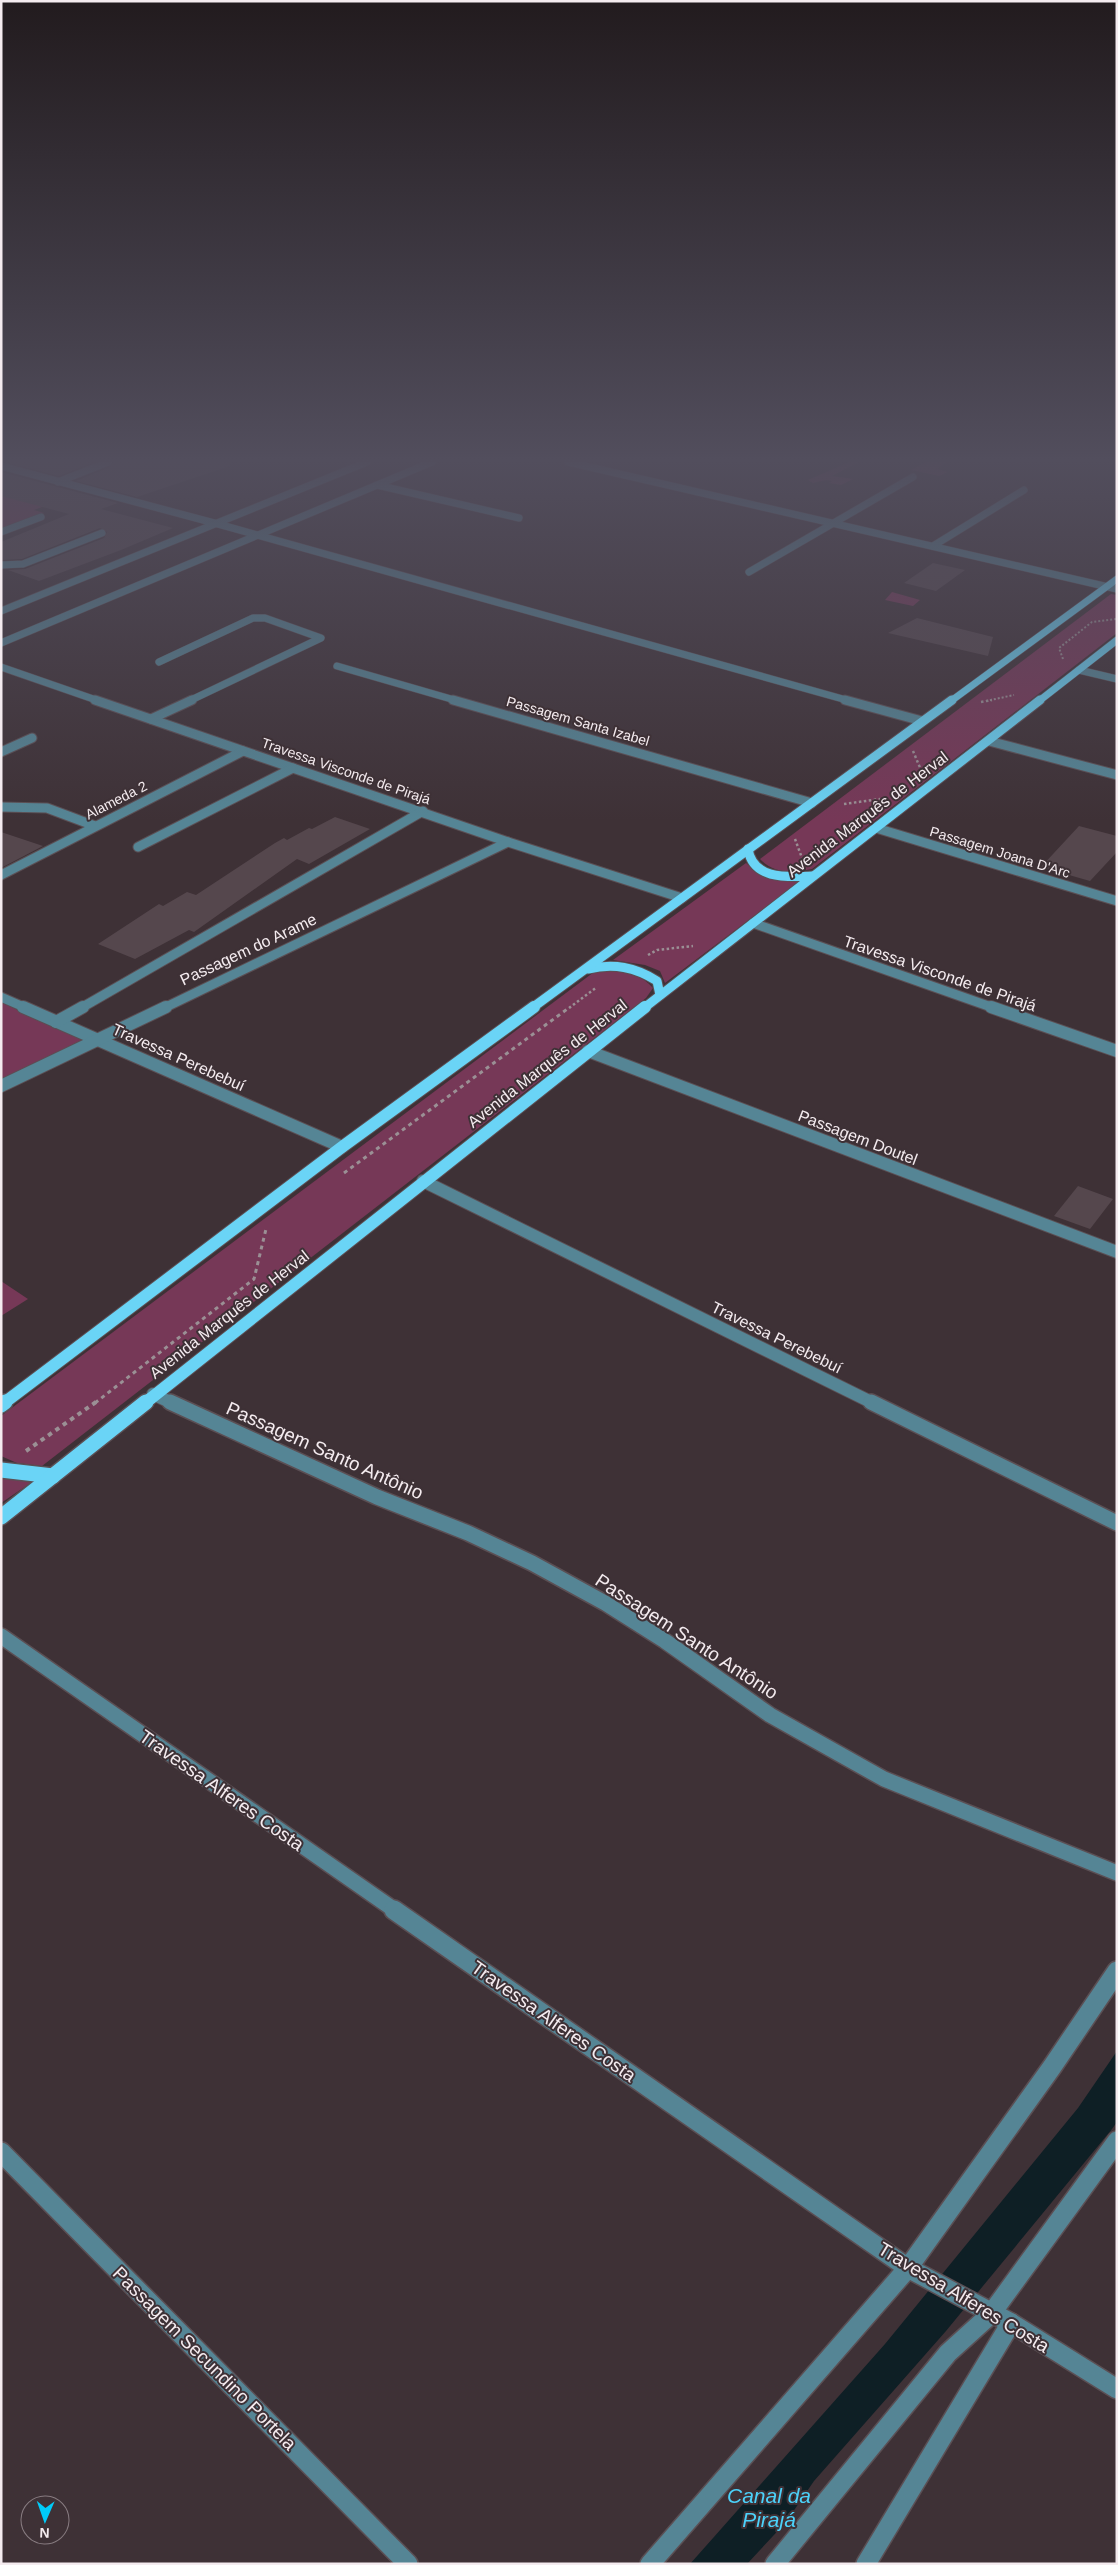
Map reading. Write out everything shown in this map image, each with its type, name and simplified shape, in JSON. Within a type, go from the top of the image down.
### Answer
[{"type":"main road","points":[[1,1405],[342,1148],[748,848],[922,721],[1112,587]]},
{"type":"main road","name":"Avenida Marquês de Herval","points":[[1,1517],[153,1394],[588,1051],[1117,640]]},
{"type":"main road","points":[[748,848],[748,859],[753,866],[763,872],[780,875],[812,876]]},
{"type":"main road","points":[[584,970],[604,966],[625,966],[645,972],[657,981],[660,995]]},
{"type":"main road","points":[[1,1470],[54,1476]]},
{"type":"street","points":[[1,611],[74,582]]},
{"type":"street","points":[[1,643],[147,582]]},
{"type":"street","points":[[425,582],[922,721]]},
{"type":"street","points":[[1089,582],[1112,587]]},
{"type":"street","points":[[150,719],[321,638],[265,618],[253,618],[159,662]]},
{"type":"street","name":"Passagem Santa Izabel","points":[[337,666],[812,803]]},
{"type":"street","name":"Travessa Visconde de Pirajá","points":[[1,667],[423,811],[508,842],[682,898]]},
{"type":"street","points":[[1079,670],[1117,679]]},
{"type":"street","points":[[1,752],[32,738]]},
{"type":"street","points":[[989,741],[1117,775]]},
{"type":"street","name":"Alameda 2","points":[[1,875],[243,751]]},
{"type":"street","points":[[138,847],[293,768]]},
{"type":"street","points":[[1,807],[47,808],[95,826]]},
{"type":"street","name":"Passagem do Arame","points":[[56,1022],[423,811]]},
{"type":"street","name":"Passagem Joana D'Arc","points":[[876,828],[1117,901]]},
{"type":"street","name":"Passagem do Arame","points":[[1,1086],[94,1039],[508,842]]},
{"type":"street","name":"Travessa Visconde de Pirajá","points":[[753,923],[1117,1051]]},
{"type":"street","name":"Travessa Perebebuí","points":[[1,997],[342,1148]]},
{"type":"street","name":"Passagem Doutel","points":[[588,1051],[1117,1252]]},
{"type":"street","name":"Travessa Perebebuí","points":[[423,1181],[1117,1523]]},
{"type":"street","name":"Passagem Santo Antônio","points":[[153,1394],[377,1497],[468,1532],[532,1562],[604,1603],[665,1641],[770,1715],[884,1779],[1117,1872]]},
{"type":"street","name":"Travessa Alferes Costa","points":[[1,1636],[908,2268],[1011,2323],[1117,2389]]},
{"type":"street","points":[[650,2564],[908,2268],[1052,2067],[1117,1971]]},
{"type":"street","points":[[775,2564],[948,2352],[991,2314],[1117,2141]]},
{"type":"street","name":"Passagem Secundino Portela","points":[[1,2152],[408,2564]]},
{"type":"street","points":[[866,2564],[1011,2323]]},
{"type":"path","points":[[1056,665],[1063,660],[1059,648],[1092,622],[1117,618]]},
{"type":"path","points":[[977,703],[1012,696],[1019,691]]},
{"type":"path","points":[[916,777],[922,772],[913,751],[920,746]]},
{"type":"path","points":[[841,804],[883,799]]},
{"type":"path","points":[[780,875],[804,862],[794,837]]},
{"type":"path","points":[[343,1174],[525,1042],[625,966],[658,950],[694,946]]},
{"type":"path","points":[[25,1452],[88,1408],[254,1279],[266,1228]]},
{"type":"shaded area","points":[[892,592],[920,600],[913,606],[885,600]]},
{"type":"shaded area","points":[[1111,594],[1117,595],[1117,633],[812,869],[797,871],[777,870],[760,859]]},
{"type":"shaded area","points":[[746,863],[758,873],[803,879],[665,983],[660,971],[645,965],[613,960]]},
{"type":"shaded area","points":[[611,969],[634,974],[653,988],[646,998],[42,1466],[17,1463],[1,1456],[1,1416],[594,972]]},
{"type":"shaded area","points":[[1,1002],[85,1040],[1,1082]]},
{"type":"shaded area","points":[[1,1281],[28,1299],[1,1316]]},
{"type":"shaded area","points":[[1,1476],[35,1480],[1,1503]]},
{"type":"water","name":"Canal da Pirajá","points":[[1117,2051],[1117,2122],[946,2331],[814,2481],[786,2522],[747,2564],[690,2564],[885,2344],[1078,2108]]},
{"type":"building","points":[[906,582],[949,582],[936,591],[904,583]]},
{"type":"building","points":[[917,618],[993,637],[988,656],[888,633]]},
{"type":"building","points":[[335,817],[370,829],[309,864],[297,859],[194,932],[189,930],[135,959],[98,944],[159,904],[163,906],[187,892],[196,895],[275,843],[284,838],[287,840]]},
{"type":"building","points":[[1079,826],[1117,836],[1117,852],[1090,881],[1041,867]]},
{"type":"building","points":[[1,832],[43,846],[1,868]]},
{"type":"building","points":[[1078,1186],[1113,1199],[1090,1229],[1054,1216]]}]
